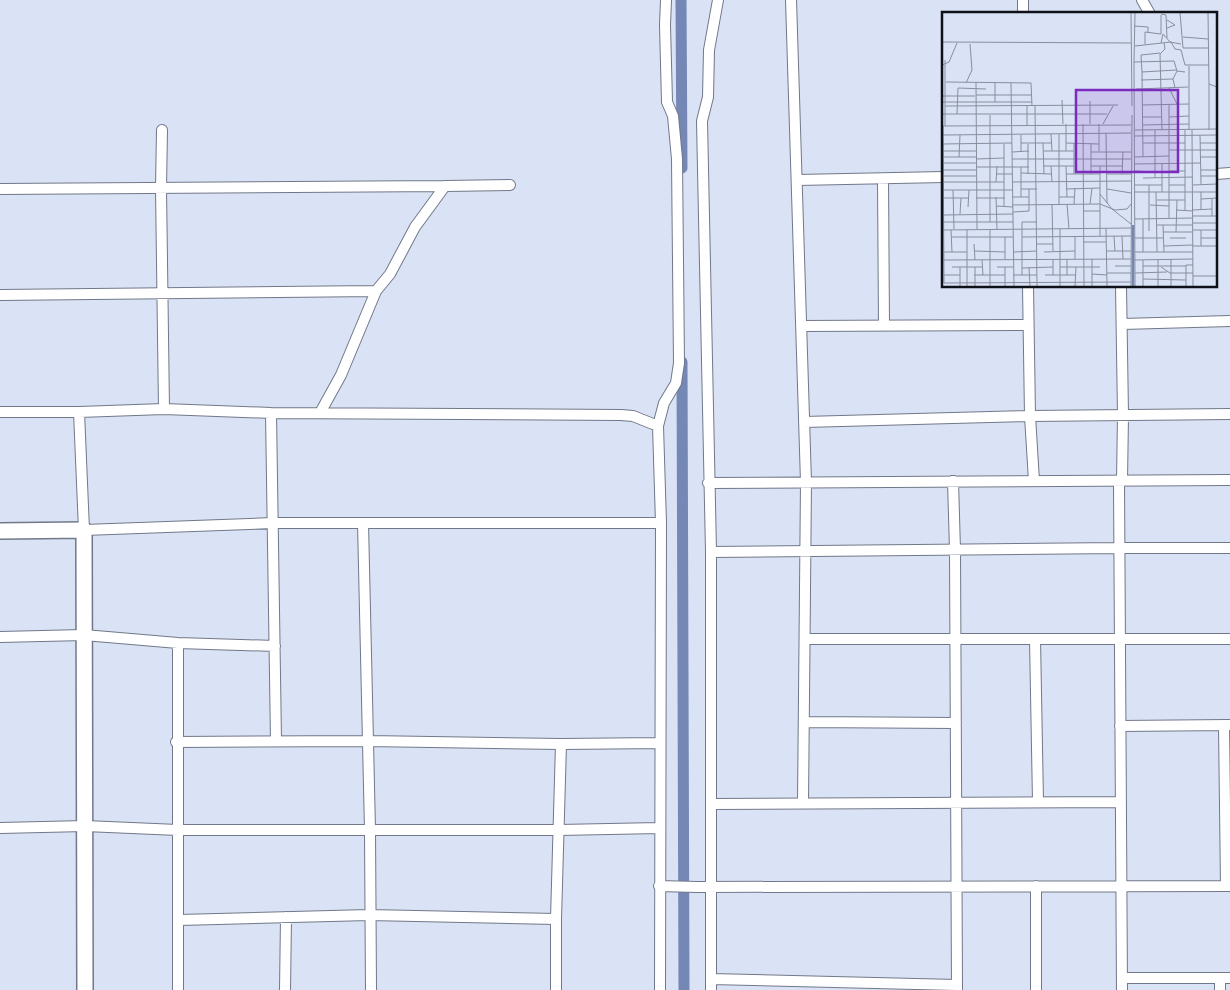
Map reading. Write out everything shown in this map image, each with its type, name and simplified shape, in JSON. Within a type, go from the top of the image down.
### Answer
[{"type":"street","points":[[660,990],[660,523],[658,426],[664,404],[676,383],[679,363],[677,159],[673,116],[667,102],[666,0]]},
{"type":"street","points":[[711,990],[711,552],[708,483],[702,121],[708,97],[709,50],[718,0]]},
{"type":"street","points":[[791,0],[806,482],[803,803]]},
{"type":"street","points":[[1142,0],[1149,12]]},
{"type":"street","points":[[162,130],[164,409]]},
{"type":"street","points":[[797,180],[942,177]]},
{"type":"street","points":[[883,179],[884,326]]},
{"type":"street","points":[[0,189],[510,184]]},
{"type":"street","points":[[320,413],[341,375],[376,291],[390,274],[415,227],[445,186]]},
{"type":"street","points":[[1028,288],[1030,416],[1034,481]]},
{"type":"street","points":[[1121,288],[1123,415],[1118,548],[1122,990]]},
{"type":"street","points":[[0,295],[376,291]]},
{"type":"street","points":[[1122,324],[1230,321]]},
{"type":"street","points":[[801,326],[1028,325]]},
{"type":"street","points":[[0,412],[164,409],[271,413],[621,415],[633,416],[658,426]]},
{"type":"street","points":[[79,412],[84,530],[86,990]]},
{"type":"street","points":[[271,413],[276,741]]},
{"type":"street","points":[[804,422],[1030,416],[1230,414]]},
{"type":"street","points":[[708,483],[1230,480]]},
{"type":"street","points":[[711,979],[807,986],[957,987],[956,639],[953,481]]},
{"type":"street","points":[[0,531],[273,523],[660,523]]},
{"type":"street","points":[[364,523],[371,990]]},
{"type":"street","points":[[711,552],[1230,548]]},
{"type":"street","points":[[0,637],[84,635],[178,643],[275,646]]},
{"type":"street","points":[[805,639],[1230,639]]},
{"type":"street","points":[[1036,639],[1038,802]]},
{"type":"street","points":[[178,643],[176,742],[179,920],[178,990]]},
{"type":"street","points":[[804,722],[956,723]]},
{"type":"street","points":[[659,886],[1228,886],[1227,725],[1120,726]]},
{"type":"street","points":[[176,742],[660,743]]},
{"type":"street","points":[[556,990],[561,744]]},
{"type":"street","points":[[711,804],[1120,802]]},
{"type":"street","points":[[0,828],[85,826],[178,830],[559,830],[659,828]]},
{"type":"street","points":[[1036,886],[1036,990]]},
{"type":"street","points":[[179,920],[369,915],[556,919]]},
{"type":"street","points":[[285,990],[286,917]]},
{"type":"street","points":[[1122,978],[1225,978],[1220,990]]},
{"type":"waterway","points":[[681,0],[682,168]]},
{"type":"waterway","points":[[682,362],[684,990]]}]
